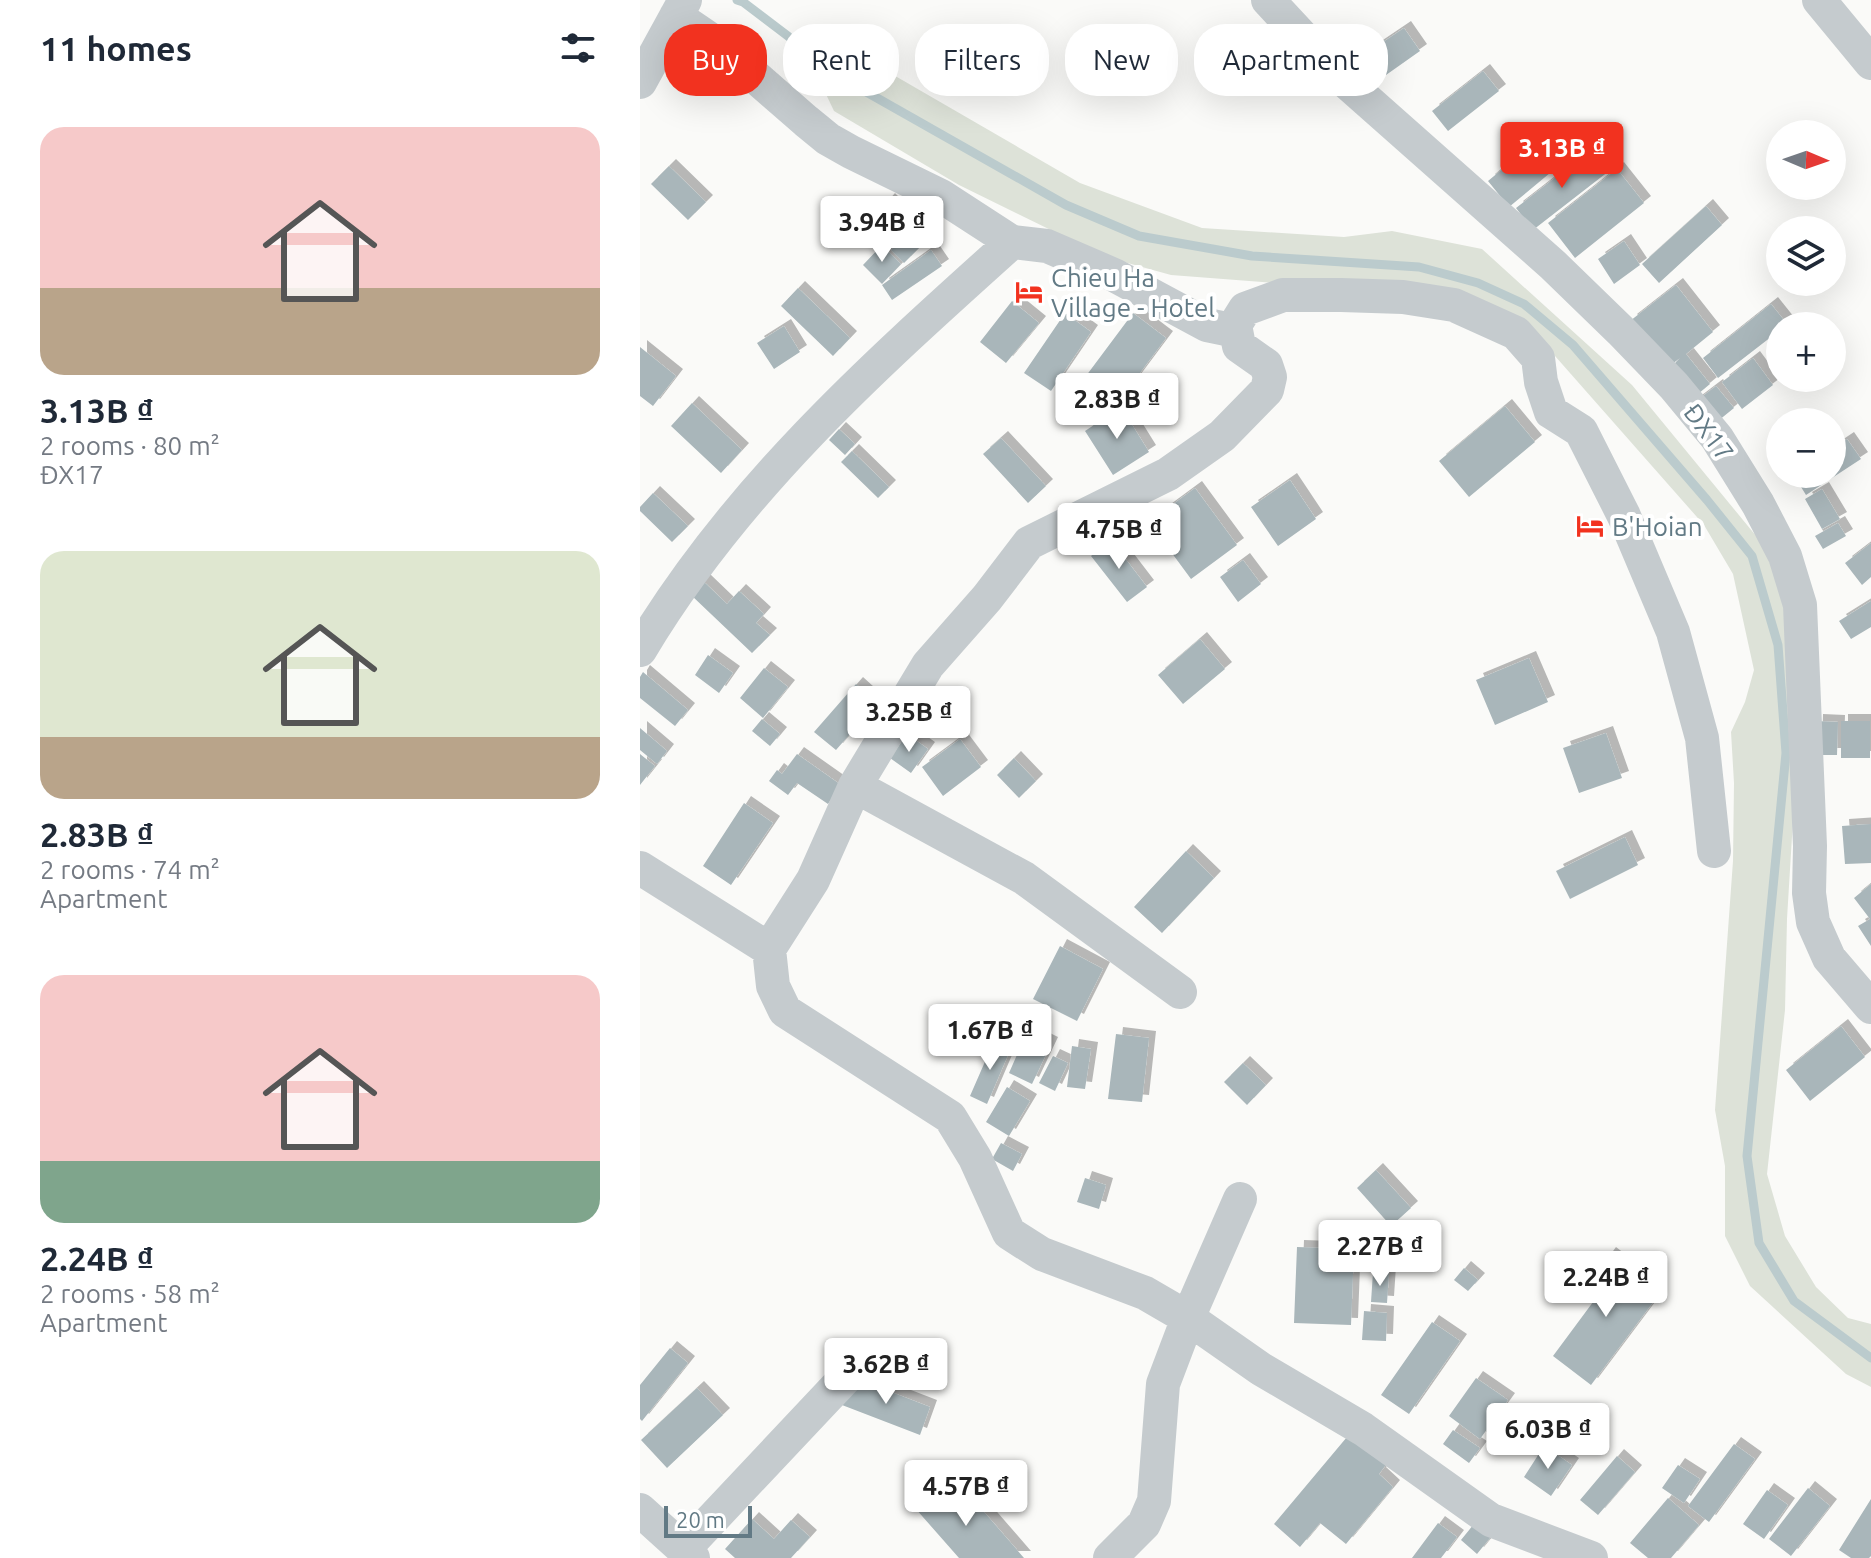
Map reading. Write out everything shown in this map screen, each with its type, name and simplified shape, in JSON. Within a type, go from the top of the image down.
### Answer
[{"type":"street","name":"ĐX17","points":[[1268,0],[1335,72],[1553,265],[1621,331],[1674,386],[1717,438],[1758,504],[1785,556],[1800,605],[1810,846],[1809,893],[1813,922],[1829,958],[1871,1007]]},
{"type":"street","points":[[1819,0],[1871,63]]},
{"type":"street","points":[[640,82],[680,10],[828,139],[941,196],[1012,242],[1047,246],[1114,275],[1207,325],[1236,331]]},
{"type":"street","points":[[640,650],[688,573],[772,472],[872,368],[1012,242]]},
{"type":"street","points":[[1591,1558],[1491,1520],[1363,1429],[1261,1369],[1188,1318],[1145,1293],[1042,1254],[1009,1233],[975,1158],[950,1117],[785,1011],[773,986],[769,949],[813,880],[855,786],[928,665],[987,598],[1029,543],[1168,474],[1222,436],[1267,390],[1270,377],[1266,365],[1239,346],[1235,325],[1245,309],[1283,295],[1403,297],[1454,305],[1516,333],[1538,358],[1541,382],[1551,412],[1581,431],[1624,516],[1673,632],[1702,738],[1714,851]]},
{"type":"street","points":[[855,786],[1024,878],[1180,992]]},
{"type":"street","points":[[640,868],[769,949]]},
{"type":"street","points":[[1110,1558],[1144,1524],[1154,1501],[1163,1384],[1240,1199]]},
{"type":"street","points":[[640,1510],[677,1552],[845,1378]]},
{"type":"shaded area","points":[[899,78],[915,87],[915,96],[930,96],[1080,183],[1202,228],[1344,237],[1392,231],[1482,249],[1632,385],[1766,548],[1791,615],[1800,705],[1787,919],[1785,1010],[1767,1174],[1785,1236],[1816,1287],[1848,1318],[1871,1324],[1871,1387],[1846,1374],[1750,1286],[1725,1236],[1725,1166],[1715,1110],[1733,861],[1731,732],[1745,702],[1754,670],[1733,574],[1704,525],[1555,356],[1497,309],[1328,287],[1171,275],[1106,257],[959,185],[834,111],[827,96],[899,96]]},
{"type":"building","points":[[1404,28],[1420,51],[1388,74],[1388,39]]},
{"type":"building","points":[[1483,71],[1499,91],[1448,131],[1432,111]]},
{"type":"building","points":[[1547,132],[1568,158],[1509,207],[1488,181]]},
{"type":"building","points":[[1592,149],[1609,171],[1533,230],[1516,208]]},
{"type":"building","points":[[669,166],[706,202],[688,220],[651,184]]},
{"type":"building","points":[[1617,169],[1644,203],[1575,258],[1548,223]]},
{"type":"building","points":[[888,200],[901,213],[873,245],[859,233]]},
{"type":"building","points":[[1706,206],[1722,225],[1659,283],[1642,264]]},
{"type":"building","points":[[914,227],[927,240],[904,263],[891,250]]},
{"type":"building","points":[[1624,241],[1640,265],[1614,284],[1598,259]]},
{"type":"building","points":[[882,245],[901,264],[882,284],[863,265]]},
{"type":"building","points":[[931,250],[942,266],[892,300],[882,285]]},
{"type":"building","points":[[1676,285],[1713,332],[1686,354],[1710,384],[1692,399],[1669,369],[1680,358],[1667,368],[1630,321]]},
{"type":"building","points":[[798,288],[850,338],[833,356],[781,306]]},
{"type":"building","points":[[1012,301],[1039,323],[1006,363],[980,342]]},
{"type":"building","points":[[1771,304],[1777,312],[1766,312],[1766,341],[1718,378],[1703,358]]},
{"type":"building","points":[[1065,313],[1091,332],[1051,391],[1024,373]]},
{"type":"building","points":[[1133,313],[1166,338],[1116,405],[1083,380]]},
{"type":"building","points":[[784,326],[800,352],[774,369],[757,343]]},
{"type":"building","points":[[640,347],[676,376],[653,406],[640,396]]},
{"type":"building","points":[[1753,358],[1766,376],[1766,390],[1742,409],[1722,382]]},
{"type":"building","points":[[1716,386],[1734,408],[1713,425],[1695,402]]},
{"type":"building","points":[[692,403],[742,450],[721,473],[671,426]]},
{"type":"building","points":[[1505,406],[1535,442],[1469,497],[1439,461]]},
{"type":"building","points":[[1121,407],[1149,452],[1113,475],[1085,431]]},
{"type":"building","points":[[839,429],[855,444],[845,455],[829,440]]},
{"type":"building","points":[[1001,438],[1046,486],[1028,503],[983,454]]},
{"type":"building","points":[[1846,440],[1861,459],[1846,469]]},
{"type":"building","points":[[852,451],[889,487],[878,498],[841,462]]},
{"type":"building","points":[[1290,480],[1316,519],[1278,546],[1251,507]]},
{"type":"building","points":[[1195,488],[1237,545],[1191,579],[1149,522]]},
{"type":"building","points":[[1802,488],[1817,488],[1806,495]]},
{"type":"building","points":[[1822,489],[1840,519],[1822,529],[1805,499]]},
{"type":"building","points":[[653,493],[688,526],[672,542],[640,511]]},
{"type":"building","points":[[1838,523],[1846,536],[1823,549],[1815,536]]},
{"type":"building","points":[[1111,540],[1147,587],[1127,602],[1091,556]]},
{"type":"building","points":[[1871,543],[1871,577],[1862,585],[1845,563]]},
{"type":"building","points":[[1243,560],[1261,584],[1238,602],[1220,577]]},
{"type":"building","points":[[703,581],[727,604],[739,591],[764,614],[756,623],[770,635],[752,653],[691,595]]},
{"type":"building","points":[[1871,601],[1871,627],[1851,639],[1839,621]]},
{"type":"building","points":[[1200,639],[1225,669],[1183,704],[1158,675]]},
{"type":"building","points":[[708,655],[733,673],[719,693],[695,675]]},
{"type":"building","points":[[1529,658],[1548,702],[1495,725],[1476,680]]},
{"type":"building","points":[[764,668],[788,687],[763,718],[740,698]]},
{"type":"building","points":[[643,672],[688,710],[675,726],[640,698],[640,677]]},
{"type":"building","points":[[856,684],[877,703],[836,750],[814,732]]},
{"type":"building","points":[[762,719],[780,734],[770,746],[752,731]]},
{"type":"building","points":[[1816,721],[1838,722],[1837,755],[1815,755]]},
{"type":"building","points":[[1841,721],[1870,721],[1870,758],[1841,758]]},
{"type":"building","points":[[640,728],[667,751],[657,764],[640,750]]},
{"type":"building","points":[[1606,733],[1622,778],[1579,793],[1563,748]]},
{"type":"building","points":[[907,734],[928,749],[911,773],[890,758]]},
{"type":"building","points":[[960,739],[981,767],[943,796],[922,767]]},
{"type":"building","points":[[640,754],[655,766],[640,785]]},
{"type":"building","points":[[797,754],[841,785],[828,804],[797,783],[788,795],[769,781],[777,770],[782,774]]},
{"type":"building","points":[[1014,758],[1036,781],[1019,798],[997,775]]},
{"type":"building","points":[[744,803],[773,823],[731,885],[703,866]]},
{"type":"building","points":[[1871,824],[1871,863],[1845,864],[1842,826]]},
{"type":"building","points":[[1625,837],[1638,865],[1570,899],[1556,871]]},
{"type":"building","points":[[1186,851],[1214,878],[1162,933],[1134,907]]},
{"type":"building","points":[[1871,884],[1871,946],[1858,926],[1870,919],[1854,898]]},
{"type":"building","points":[[1060,946],[1103,969],[1077,1021],[1033,999]]},
{"type":"building","points":[[1841,1026],[1865,1057],[1810,1101],[1786,1070]]},
{"type":"building","points":[[1027,1032],[1051,1044],[1032,1084],[1009,1073]]},
{"type":"building","points":[[1116,1034],[1149,1038],[1142,1102],[1108,1099]]},
{"type":"building","points":[[994,1041],[1011,1048],[987,1104],[970,1096]]},
{"type":"building","points":[[1072,1046],[1091,1049],[1085,1089],[1067,1087]]},
{"type":"building","points":[[1053,1056],[1068,1063],[1055,1091],[1039,1083]]},
{"type":"building","points":[[1243,1063],[1266,1085],[1247,1105],[1224,1082]]},
{"type":"building","points":[[1007,1087],[1030,1101],[1009,1136],[986,1122]]},
{"type":"building","points":[[1001,1143],[1022,1154],[1013,1171],[992,1159]]},
{"type":"building","points":[[1376,1170],[1411,1208],[1391,1226],[1357,1188]]},
{"type":"building","points":[[1085,1178],[1106,1185],[1099,1209],[1077,1202]]},
{"type":"building","points":[[1297,1247],[1354,1249],[1351,1325],[1294,1323]]},
{"type":"building","points":[[1609,1254],[1660,1293],[1591,1385],[1553,1356],[1596,1298],[1584,1288]]},
{"type":"building","points":[[1464,1268],[1478,1280],[1468,1291],[1454,1280]]},
{"type":"building","points":[[1373,1272],[1389,1273],[1387,1303],[1371,1302]]},
{"type":"building","points":[[1364,1311],[1387,1313],[1386,1341],[1362,1340]]},
{"type":"building","points":[[1432,1322],[1460,1341],[1409,1414],[1381,1395]]},
{"type":"building","points":[[670,1348],[688,1363],[642,1421],[640,1385]]},
{"type":"building","points":[[852,1377],[930,1407],[920,1435],[842,1405]]},
{"type":"building","points":[[1476,1378],[1508,1400],[1480,1439],[1449,1416]]},
{"type":"building","points":[[697,1388],[723,1415],[667,1468],[641,1440]]},
{"type":"building","points":[[1453,1430],[1480,1448],[1469,1463],[1443,1444]]},
{"type":"building","points":[[1352,1431],[1388,1462],[1379,1474],[1393,1487],[1346,1544],[1320,1523],[1300,1547],[1274,1524]]},
{"type":"building","points":[[1734,1444],[1755,1459],[1709,1522],[1688,1506]]},
{"type":"building","points":[[1544,1446],[1572,1465],[1551,1496],[1524,1477]]},
{"type":"building","points":[[1617,1456],[1635,1472],[1598,1515],[1580,1500]]},
{"type":"building","points":[[1678,1465],[1700,1479],[1684,1503],[1662,1488]]},
{"type":"building","points":[[1808,1488],[1830,1506],[1791,1556],[1769,1539]]},
{"type":"building","points":[[965,1490],[1024,1558],[959,1558],[915,1508],[935,1491],[947,1505]]},
{"type":"building","points":[[1767,1490],[1788,1505],[1764,1539],[1743,1524]]},
{"type":"building","points":[[1668,1498],[1699,1525],[1671,1558],[1648,1558],[1630,1543]]},
{"type":"building","points":[[1871,1499],[1871,1556],[1851,1558],[1839,1550]]},
{"type":"building","points":[[752,1519],[774,1539],[791,1520],[810,1537],[791,1558],[735,1558],[725,1549]]},
{"type":"building","points":[[1478,1519],[1494,1533],[1477,1554],[1461,1540]]},
{"type":"building","points":[[1438,1523],[1457,1537],[1441,1558],[1412,1558]]},
{"type":"waterway","points":[[737,0],[847,81],[1066,205],[1139,236],[1252,256],[1419,267],[1478,283],[1524,304],[1573,345],[1707,500],[1752,556],[1778,645],[1786,753],[1747,1156],[1759,1243],[1794,1301],[1871,1358]]},
{"type":"place","name":"Chieu Ha Village - Hotel","points":[[1029,292]]},
{"type":"place","name":"B'Hoian","points":[[1590,526]]}]
